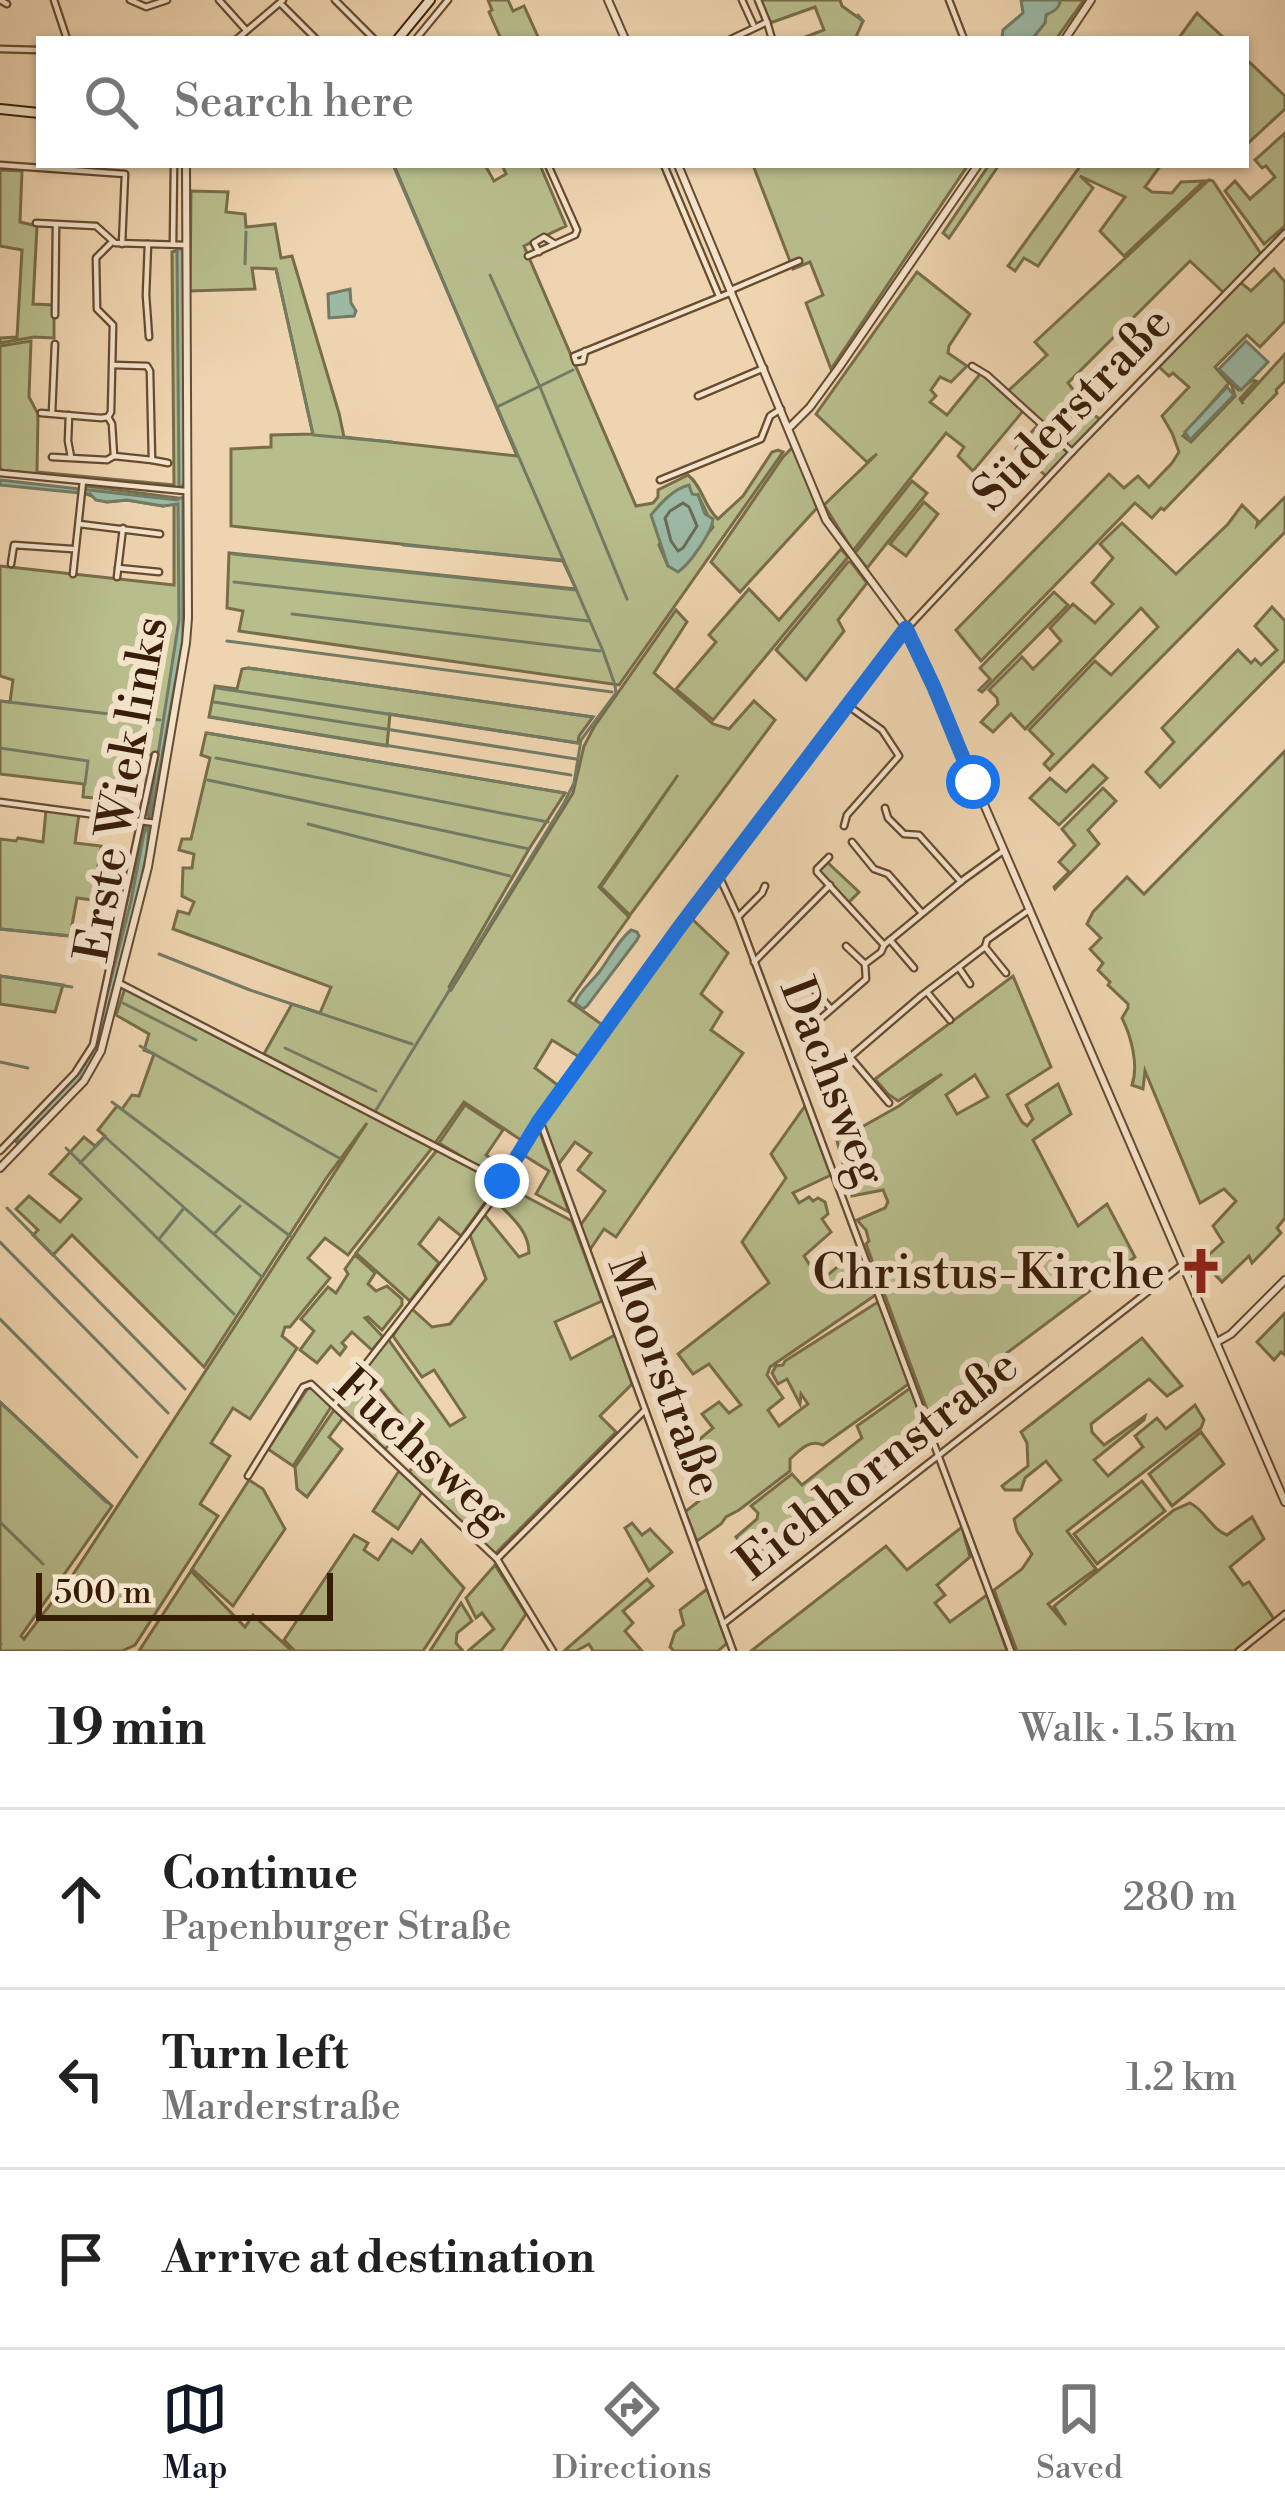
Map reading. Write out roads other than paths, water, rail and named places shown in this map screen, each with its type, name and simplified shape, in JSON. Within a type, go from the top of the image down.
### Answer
[{"type":"main road","points":[[400,36],[430,0]]},
{"type":"main road","points":[[0,111],[36,115]]},
{"type":"street","points":[[54,0],[66,36]]},
{"type":"street","points":[[130,0],[146,7],[166,0]]},
{"type":"street","points":[[219,0],[246,30]]},
{"type":"street","points":[[335,0],[371,36]]},
{"type":"street","points":[[343,8],[350,0]]},
{"type":"street","points":[[418,36],[448,0]]},
{"type":"street","points":[[608,0],[624,36]]},
{"type":"street","points":[[742,0],[753,24]]},
{"type":"street","points":[[758,0],[771,36]]},
{"type":"street","points":[[949,0],[963,36]]},
{"type":"street","points":[[1067,36],[1091,0]]},
{"type":"street","points":[[240,36],[281,1],[313,36]]},
{"type":"street","points":[[737,36],[767,22]]},
{"type":"street","points":[[0,49],[36,50]]},
{"type":"street","points":[[0,165],[36,168]]},
{"type":"street","points":[[41,168],[124,174],[122,244]]},
{"type":"street","points":[[173,244],[174,168]]},
{"type":"street","name":"Erste Wiek links","points":[[0,1168],[92,1070],[104,1042],[148,867],[187,643],[186,168]]},
{"type":"street","points":[[528,256],[577,230],[549,168]]},
{"type":"street","points":[[665,168],[719,296]]},
{"type":"street","points":[[679,168],[830,526],[906,628],[934,687],[1285,1502]]},
{"type":"street","points":[[790,427],[840,366],[976,168]]},
{"type":"street","points":[[36,223],[96,226],[112,242],[122,244],[186,246]]},
{"type":"street","points":[[55,315],[56,225]]},
{"type":"street","name":"Süderstraße","points":[[334,1405],[466,1234],[539,1121],[718,874],[906,628],[1285,232]]},
{"type":"street","points":[[108,417],[113,325],[98,309],[96,258],[112,242]]},
{"type":"street","points":[[148,244],[149,337]]},
{"type":"street","points":[[585,352],[800,261]]},
{"type":"street","points":[[52,413],[55,344]]},
{"type":"street","points":[[113,365],[147,362],[152,460]]},
{"type":"street","points":[[972,366],[1072,452]]},
{"type":"street","points":[[698,396],[764,368]]},
{"type":"street","points":[[660,480],[761,439],[770,416],[782,409]]},
{"type":"street","points":[[41,413],[108,417]]},
{"type":"street","points":[[69,416],[70,458]]},
{"type":"street","points":[[108,417],[114,456]]},
{"type":"street","points":[[52,457],[107,460],[114,456],[169,463]]},
{"type":"street","points":[[0,473],[82,488],[188,491]]},
{"type":"street","points":[[73,574],[82,488]]},
{"type":"street","points":[[79,524],[160,534]]},
{"type":"street","points":[[117,577],[122,528]]},
{"type":"street","points":[[11,564],[14,545],[75,549]]},
{"type":"street","points":[[118,568],[159,572]]},
{"type":"street","points":[[844,826],[847,815],[899,756],[880,728],[847,704]]},
{"type":"street","points":[[0,1151],[75,1073],[93,1045],[155,755]]},
{"type":"street","points":[[0,802],[155,823]]},
{"type":"street","points":[[885,808],[894,824],[907,836],[921,837],[961,882]]},
{"type":"street","points":[[852,842],[922,914]]},
{"type":"street","points":[[865,964],[1003,851]]},
{"type":"street","points":[[829,856],[816,871],[914,968]]},
{"type":"street","name":"Dachsweg","points":[[718,874],[1011,1651]]},
{"type":"street","points":[[754,962],[830,885]]},
{"type":"street","points":[[738,917],[765,886]]},
{"type":"street","points":[[889,1102],[850,1057],[1029,910]]},
{"type":"street","points":[[811,1028],[866,979],[865,964],[846,946]]},
{"type":"street","points":[[985,947],[1006,974]]},
{"type":"street","points":[[958,968],[970,984]]},
{"type":"street","points":[[810,979],[831,1010]]},
{"type":"street","points":[[119,983],[502,1181]]},
{"type":"street","points":[[927,992],[950,1020]]},
{"type":"street","name":"Moorstraße","points":[[539,1121],[733,1651]]},
{"type":"street","points":[[10,1141],[19,1150]]},
{"type":"street","name":"Eichhornstraße","points":[[723,1624],[1182,1265]]},
{"type":"street","points":[[1216,1343],[1232,1334],[1285,1280]]},
{"type":"street","name":"Fuchsweg","points":[[248,1476],[303,1387],[311,1384],[497,1559],[553,1651]]},
{"type":"street","points":[[497,1559],[645,1410]]},
{"type":"street","points":[[1239,1651],[1285,1614]]},
{"type":"water","points":[[1021,0],[1060,3],[1046,15],[1034,36],[1002,36],[1023,13]]},
{"type":"water","points":[[180,247],[185,481],[182,487],[177,251]]},
{"type":"water","points":[[350,289],[354,316],[329,318],[328,294]]},
{"type":"water","points":[[1246,341],[1268,362],[1241,390],[1219,369]]},
{"type":"water","points":[[1227,387],[1234,395],[1190,440],[1185,432]]},
{"type":"water","points":[[0,480],[183,497],[183,639],[151,817],[179,620],[178,504],[107,502],[90,494],[0,485]]},
{"type":"water","points":[[689,485],[705,514],[713,519],[700,547],[678,572],[668,566],[651,515],[673,493]]},
{"type":"water","points":[[149,826],[137,900],[95,1057],[77,1084],[18,1143],[18,1137],[92,1053]]},
{"type":"water","points":[[631,930],[637,932],[637,940],[583,1009],[575,1003],[577,998]]},
{"type":"waterway","points":[[858,15],[863,21]]},
{"type":"waterway","points":[[394,168],[497,407],[573,370]]},
{"type":"waterway","points":[[245,264],[246,232]]},
{"type":"waterway","points":[[276,269],[313,435],[392,442]]},
{"type":"waterway","points":[[490,275],[627,599]]},
{"type":"waterway","points":[[376,1110],[564,803],[574,783],[581,740],[616,693],[603,651],[497,407]]},
{"type":"waterway","points":[[403,545],[562,560]]},
{"type":"waterway","points":[[233,554],[576,590]]},
{"type":"waterway","points":[[234,582],[589,621]]},
{"type":"waterway","points":[[292,614],[600,651]]},
{"type":"waterway","points":[[227,641],[612,692]]},
{"type":"waterway","points":[[248,668],[593,717]]},
{"type":"waterway","points":[[217,688],[578,743]]},
{"type":"waterway","points":[[0,701],[160,720]]},
{"type":"waterway","points":[[214,702],[576,759]]},
{"type":"waterway","points":[[211,717],[571,775]]},
{"type":"waterway","points":[[207,733],[565,793]]},
{"type":"waterway","points":[[0,748],[88,761],[85,784]]},
{"type":"waterway","points":[[216,758],[548,822]]},
{"type":"waterway","points":[[208,780],[529,849]]},
{"type":"waterway","points":[[308,824],[510,876]]},
{"type":"waterway","points":[[0,929],[82,937]]},
{"type":"waterway","points":[[159,954],[412,1044]]},
{"type":"waterway","points":[[0,976],[72,987]]},
{"type":"waterway","points":[[123,1003],[196,1040]]},
{"type":"waterway","points":[[140,1046],[339,1158]]},
{"type":"waterway","points":[[285,1048],[376,1091]]},
{"type":"waterway","points":[[0,1062],[28,1068]]},
{"type":"waterway","points":[[112,1102],[290,1236]]},
{"type":"waterway","points":[[80,1163],[105,1137],[262,1277]]},
{"type":"waterway","points":[[66,1148],[234,1314]]},
{"type":"waterway","points":[[215,1233],[240,1206]]},
{"type":"waterway","points":[[7,1208],[185,1389]]},
{"type":"waterway","points":[[160,1238],[184,1208]]},
{"type":"waterway","points":[[0,1242],[168,1413]]},
{"type":"waterway","points":[[0,1319],[137,1457]]},
{"type":"waterway","points":[[0,1402],[106,1502]]},
{"type":"waterway","points":[[0,1522],[43,1564]]},
{"type":"place","name":"Christus-Kirche","points":[[1201,1271]]}]
